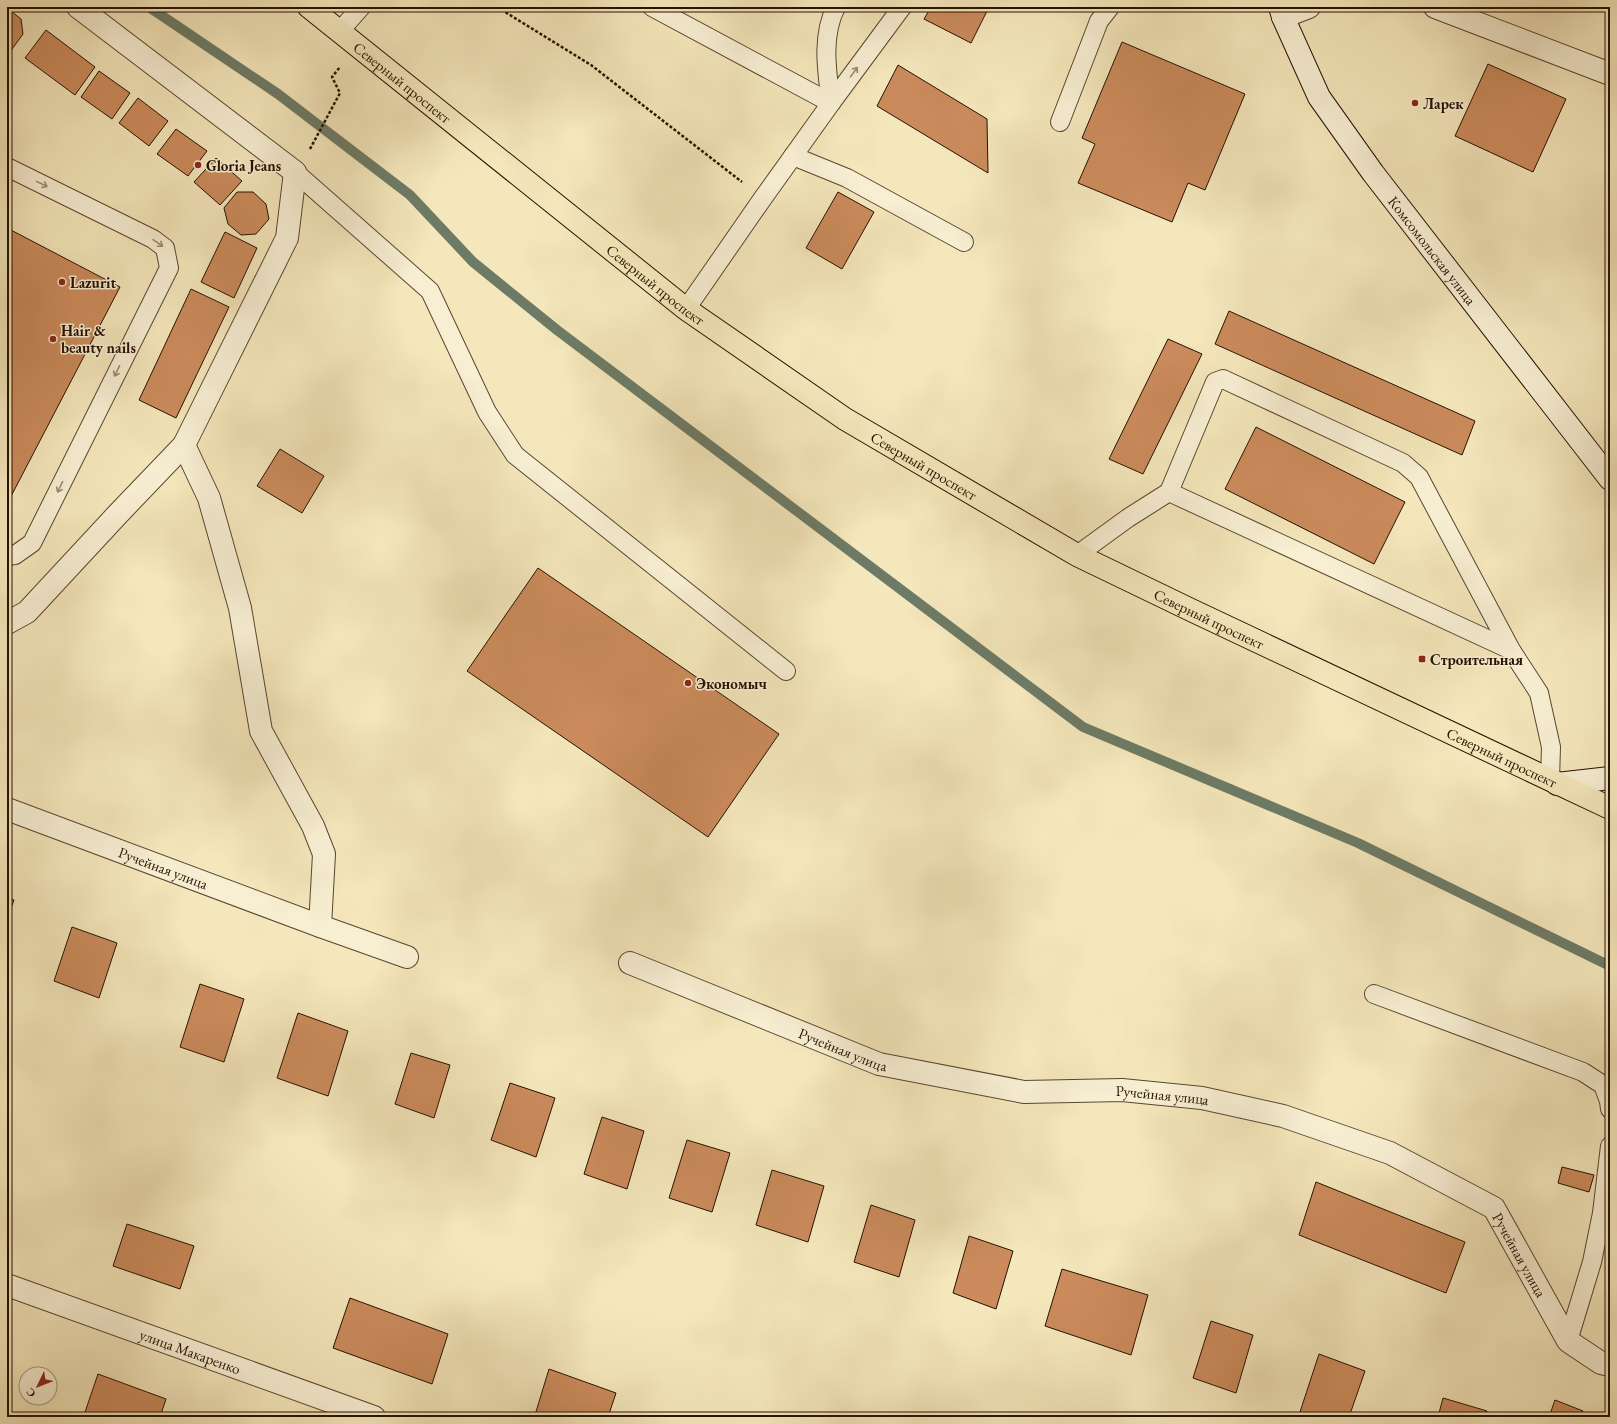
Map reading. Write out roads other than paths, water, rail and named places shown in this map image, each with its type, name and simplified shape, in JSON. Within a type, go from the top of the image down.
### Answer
[{"type":"main road","name":"Северный проспект","points":[[309,7],[686,309],[845,419],[1077,555],[1610,808]]},
{"type":"street","points":[[7,623],[27,612],[184,445],[287,238],[301,164],[78,7]]},
{"type":"street","points":[[1281,12],[1309,7]]},
{"type":"street","points":[[1435,7],[1610,74]]},
{"type":"street","name":"Комсомольская улица","points":[[1281,12],[1319,97],[1373,173],[1610,478]]},
{"type":"street","points":[[184,445],[209,498],[240,608],[261,731],[313,826],[324,854],[320,926]]},
{"type":"street","points":[[1554,782],[1610,778]]},
{"type":"street","name":"Ручейная улица","points":[[7,809],[407,957]]},
{"type":"street","name":"Ручейная улица","points":[[630,962],[880,1064],[1024,1092],[1122,1090],[1202,1098],[1283,1116],[1390,1153],[1494,1208],[1568,1341],[1601,1363],[1610,1364]]},
{"type":"street","name":"улица Макаренко","points":[[7,1285],[374,1417]]},
{"type":"lane","points":[[339,32],[362,7]]},
{"type":"lane","points":[[652,7],[831,103]]},
{"type":"lane","points":[[831,103],[826,60],[831,17],[836,7]]},
{"type":"lane","points":[[686,309],[793,156],[902,7]]},
{"type":"lane","points":[[1060,122],[1099,21],[1110,7]]},
{"type":"lane","points":[[793,156],[847,178],[964,242]]},
{"type":"lane","points":[[301,164],[430,291],[487,412],[515,455],[786,671]]},
{"type":"lane","points":[[7,167],[154,239],[165,248],[169,268],[32,543],[15,555],[7,556]]},
{"type":"lane","points":[[1077,555],[1128,518],[1169,492],[1215,382],[1223,379],[1403,463],[1419,477],[1510,650],[1539,693],[1551,747],[1554,782]]},
{"type":"lane","points":[[1169,492],[1510,650]]},
{"type":"lane","points":[[1374,994],[1583,1072],[1603,1085],[1609,1101],[1610,1109]]},
{"type":"lane","points":[[1568,1341],[1593,1255],[1602,1213],[1610,1146]]},
{"type":"waterway","points":[[149,7],[278,94],[410,195],[473,262],[557,330],[1083,727],[1358,843],[1610,966]]},
{"type":"place","name":"Ларек","points":[[1415,103]]},
{"type":"place","name":"Gloria Jeans","points":[[198,165]]},
{"type":"place","name":"Lazurit","points":[[62,282]]},
{"type":"place","name":"Hair & beauty nails","points":[[53,339]]},
{"type":"place","name":"Строительная","points":[[1422,659]]},
{"type":"place","name":"Экономыч","points":[[688,683]]}]
